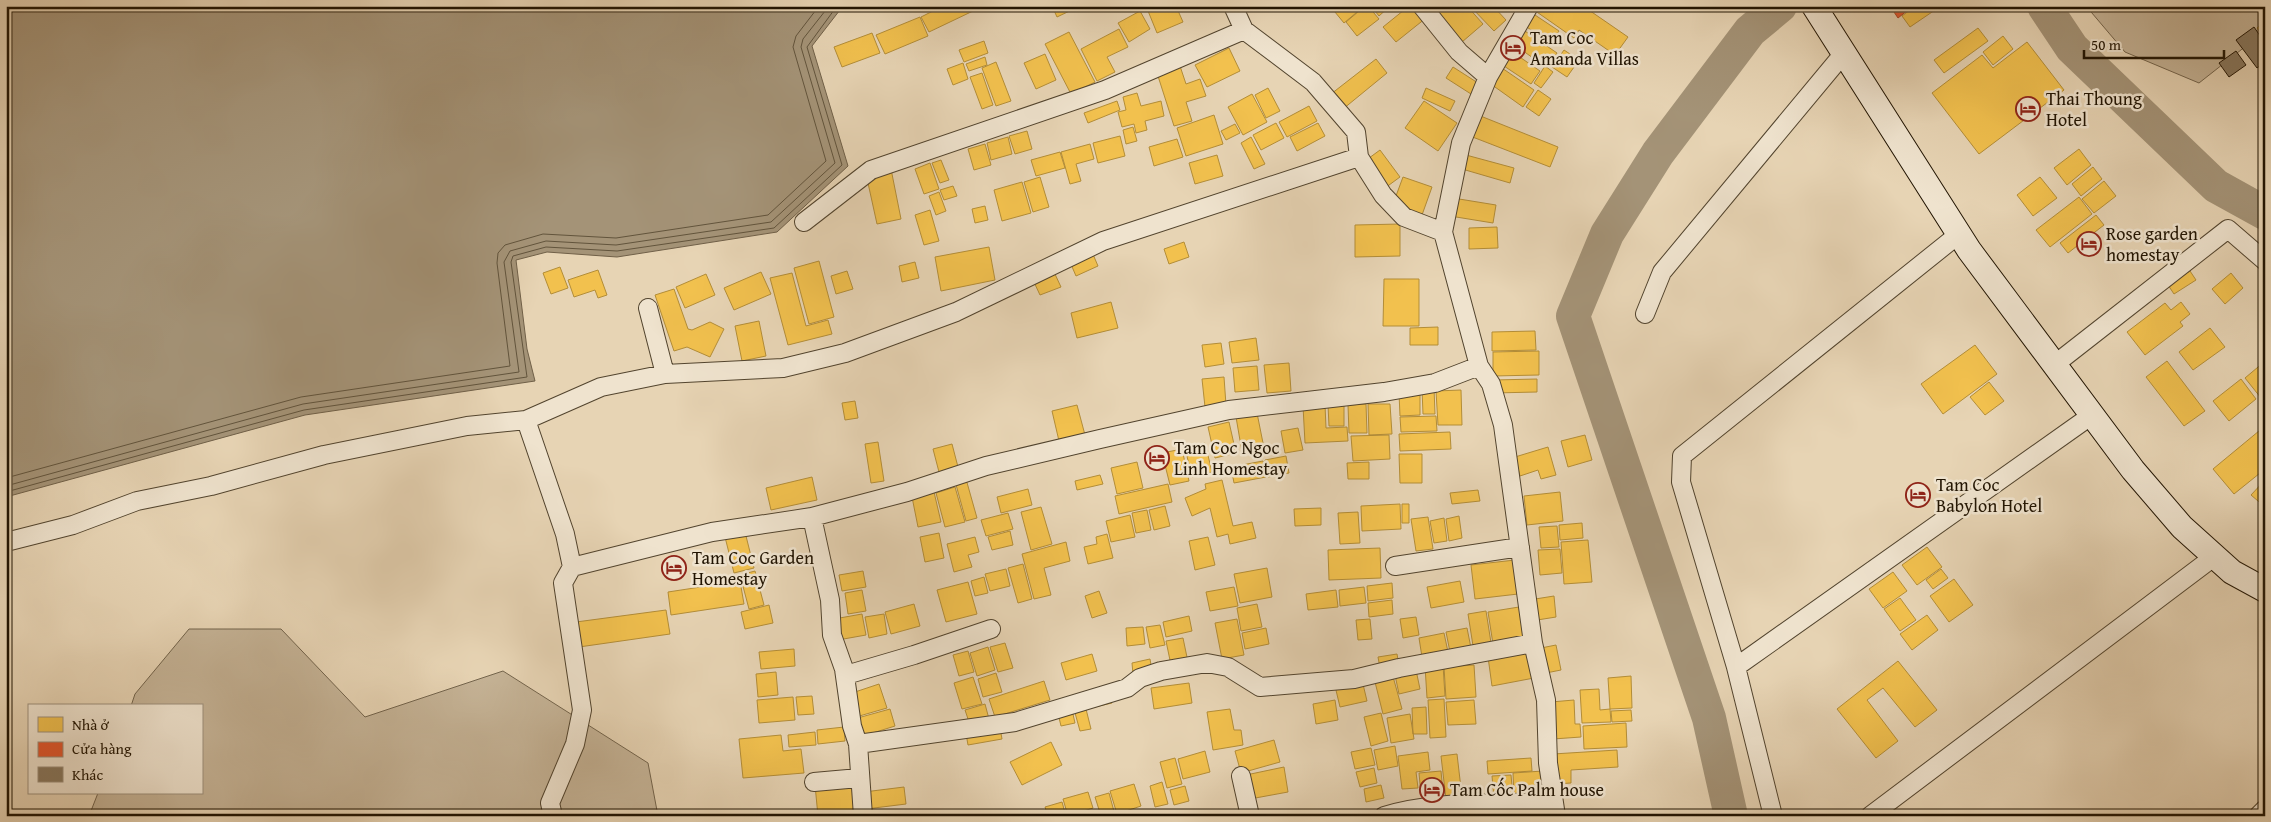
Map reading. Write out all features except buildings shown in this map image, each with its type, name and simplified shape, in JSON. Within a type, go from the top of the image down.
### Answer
[{"type":"main road","points":[[1814,6],[1959,234],[2133,470],[2176,520],[2232,572],[2265,590]]},
{"type":"street","points":[[1232,6],[1244,30],[1313,82],[1356,132],[1359,157],[1383,195],[1404,217],[1444,232]]},
{"type":"street","points":[[1422,6],[1459,52],[1488,77]]},
{"type":"street","points":[[1384,816],[1400,811],[1453,804],[1514,804],[1555,808],[1548,762],[1546,700],[1533,643],[1503,425],[1491,384],[1479,366],[1444,232],[1461,143],[1488,77],[1529,6]]},
{"type":"street","points":[[804,222],[871,170],[1105,90],[1244,30]]},
{"type":"street","points":[[1645,314],[1662,272],[1844,53]]},
{"type":"street","points":[[6,542],[73,525],[137,501],[211,486],[324,455],[467,426],[526,420],[601,387],[664,374],[783,368],[845,353],[956,312],[1103,241],[1359,157]]},
{"type":"street","points":[[2054,365],[2228,229],[2265,261]]},
{"type":"street","points":[[1773,816],[1736,667],[1681,482],[1682,456],[1959,234]]},
{"type":"street","points":[[648,308],[664,374]]},
{"type":"street","points":[[572,566],[712,532],[812,517],[907,492],[986,466],[1229,410],[1384,392],[1435,383],[1479,366]]},
{"type":"street","points":[[1736,667],[2092,415]]},
{"type":"street","points":[[526,420],[565,534],[572,566],[563,584],[563,591],[582,710],[575,744],[550,803],[553,816]]},
{"type":"street","points":[[812,517],[830,600],[832,635],[846,675],[852,726],[858,744],[863,816]]},
{"type":"street","points":[[1395,566],[1520,547]]},
{"type":"street","points":[[1870,816],[2215,556]]},
{"type":"street","points":[[846,675],[991,629]]},
{"type":"street","points":[[858,744],[1015,722],[1127,688],[1140,678],[1161,670],[1208,664],[1228,667],[1260,687],[1354,679],[1399,668],[1533,643]]},
{"type":"street","points":[[1241,776],[1250,816]]},
{"type":"street","points":[[814,782],[860,778]]},
{"type":"street","points":[[2258,816],[2265,808]]},
{"type":"shaded area","points":[[2086,6],[2265,6],[2265,31],[2199,83],[2125,52]]},
{"type":"shaded area","points":[[189,629],[281,629],[365,717],[503,671],[648,763],[658,816],[89,816],[98,794],[202,794],[202,704],[132,704],[135,694]]},
{"type":"water","points":[[6,6],[843,6],[812,46],[848,166],[777,232],[617,257],[547,252],[516,260],[527,349],[535,381],[305,415],[6,497]]},
{"type":"waterway","points":[[1731,816],[1709,718],[1573,316],[1607,234],[1658,153],[1750,31],[1780,6]]},
{"type":"waterway","points":[[2044,6],[2072,48],[2216,186],[2265,213]]},
{"type":"place","name":"Tam Coc Amanda Villas","points":[[1513,48]]},
{"type":"place","name":"Thai Thoung Hotel","points":[[2028,109]]},
{"type":"place","name":"Rose garden homestay","points":[[2089,244]]},
{"type":"place","name":"Tam Coc Ngoc Linh Homestay","points":[[1157,458]]},
{"type":"place","name":"Tam Coc Babylon Hotel","points":[[1918,495]]},
{"type":"place","name":"Tam Coc Garden Homestay","points":[[674,568]]},
{"type":"place","name":"Tam Cốc Palm house","points":[[1432,790]]}]
